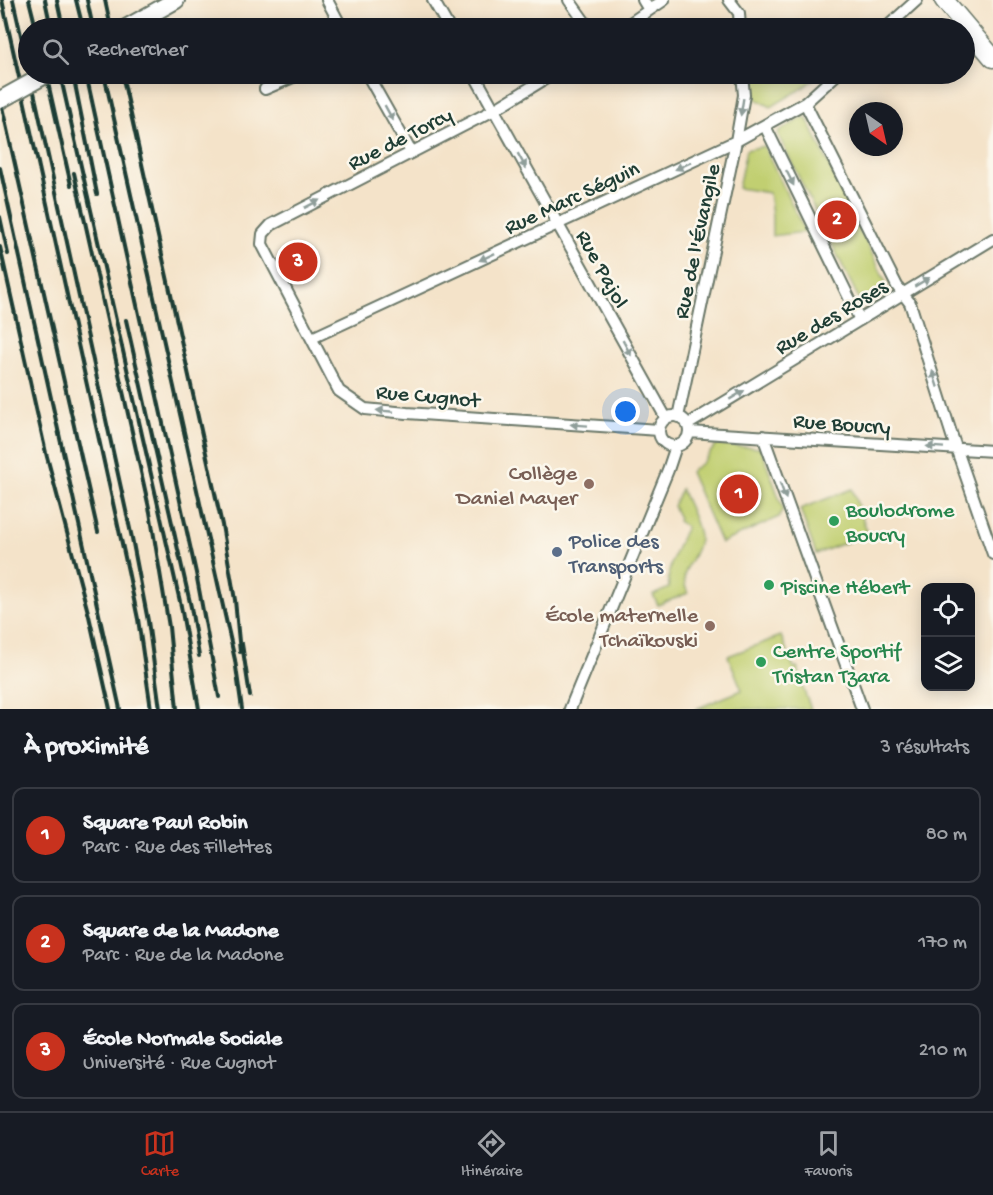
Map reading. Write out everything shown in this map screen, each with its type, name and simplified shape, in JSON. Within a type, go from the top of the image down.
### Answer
[{"type":"main road","points":[[944,0],[959,18]]},
{"type":"main road","points":[[975,37],[993,58]]},
{"type":"street","points":[[144,18],[176,0]]},
{"type":"street","points":[[327,0],[337,18]]},
{"type":"street","points":[[433,0],[443,18]]},
{"type":"street","points":[[569,0],[582,18]]},
{"type":"street","points":[[643,0],[650,10]]},
{"type":"street","points":[[638,18],[664,0]]},
{"type":"street","points":[[729,0],[739,13],[739,18]]},
{"type":"street","points":[[897,18],[917,0]]},
{"type":"street","points":[[0,100],[29,84]]},
{"type":"street","points":[[265,89],[277,84]]},
{"type":"street","points":[[373,84],[411,152]]},
{"type":"street","name":"Rue Pajol","points":[[480,84],[666,418]]},
{"type":"street","name":"Rue de Torcy","points":[[263,234],[271,225],[494,110],[537,84]]},
{"type":"street","name":"Rue de l'Évangile","points":[[678,417],[736,141],[744,95],[743,84]]},
{"type":"street","name":"Rue Marc Séguin","points":[[312,338],[736,141],[805,103],[826,84]]},
{"type":"street","points":[[805,103],[897,286],[910,303],[993,554]]},
{"type":"street","points":[[765,126],[860,320]]},
{"type":"street","name":"Rue Cugnot","points":[[263,234],[262,244],[339,391],[369,410],[659,430]]},
{"type":"street","name":"Rue des Roses","points":[[688,428],[993,239]]},
{"type":"street","points":[[678,417],[684,420],[688,428],[685,441],[676,446],[670,446],[661,440],[659,430],[666,418],[678,417]]},
{"type":"street","name":"Rue Boucry","points":[[688,428],[763,436],[993,451]]},
{"type":"street","points":[[763,436],[862,709]]},
{"type":"street","points":[[570,709],[676,446]]},
{"type":"green space","points":[[755,84],[808,84],[771,107],[756,99]]},
{"type":"green space","points":[[802,118],[807,119],[887,285],[879,293],[867,299],[860,301],[778,135],[779,131]]},
{"type":"green space","points":[[764,146],[805,232],[772,236],[769,193],[738,188],[746,150]]},
{"type":"green space","points":[[716,445],[761,448],[783,509],[779,517],[721,543],[690,472],[702,463]]},
{"type":"green space","points":[[681,489],[695,521],[699,539],[684,577],[688,593],[658,605],[653,595],[669,588],[671,564],[686,527],[678,521],[679,518],[673,506]]},
{"type":"green space","name":"Boulodrome Boucry","points":[[852,489],[868,534],[816,554],[800,509]]},
{"type":"green space","points":[[781,636],[794,668],[797,667],[811,709],[696,709],[742,690],[728,656]]},
{"type":"railway","points":[[2,0],[18,73]]},
{"type":"railway","points":[[13,0],[18,22]]},
{"type":"railway","points":[[29,0],[34,18]]},
{"type":"railway","points":[[45,0],[49,18]]},
{"type":"railway","points":[[57,0],[61,18]]},
{"type":"railway","points":[[76,0],[80,18]]},
{"type":"railway","points":[[87,0],[91,18]]},
{"type":"railway","points":[[105,0],[109,18]]},
{"type":"railway","points":[[21,84],[128,571],[138,619],[151,709]]},
{"type":"railway","points":[[32,84],[132,538],[148,621],[160,709]]},
{"type":"railway","points":[[48,84],[71,185]]},
{"type":"railway","points":[[62,84],[181,606],[199,709]]},
{"type":"railway","points":[[75,84],[97,194]]},
{"type":"railway","points":[[88,84],[196,573],[219,697]]},
{"type":"railway","points":[[106,84],[235,660],[242,709]]},
{"type":"railway","points":[[124,84],[222,525],[235,600],[240,652]]},
{"type":"railway","points":[[0,98],[98,532]]},
{"type":"railway","points":[[0,168],[120,709]]},
{"type":"railway","points":[[74,173],[150,512],[169,627],[177,709]]},
{"type":"railway","points":[[0,217],[8,254]]},
{"type":"railway","points":[[0,247],[46,453],[89,616],[110,709]]},
{"type":"railway","points":[[126,320],[191,607],[199,656]]},
{"type":"railway","points":[[242,644],[250,696]]},
{"type":"place","name":"Square de la Madone","points":[[837,220]]},
{"type":"place","name":"École Normale Sociale","points":[[298,262]]},
{"type":"place","name":"Collège Daniel Mayer","points":[[589,484]]},
{"type":"place","name":"Square Paul Robin","points":[[739,494]]},
{"type":"place","name":"Boulodrome Boucry","points":[[834,521]]},
{"type":"place","name":"Police des Transports","points":[[557,552]]},
{"type":"place","name":"Piscine Hébert","points":[[769,585]]},
{"type":"place","name":"École maternelle Tchaïkovski","points":[[710,626]]},
{"type":"place","name":"Centre Sportif Tristan Tzara","points":[[761,662]]}]
